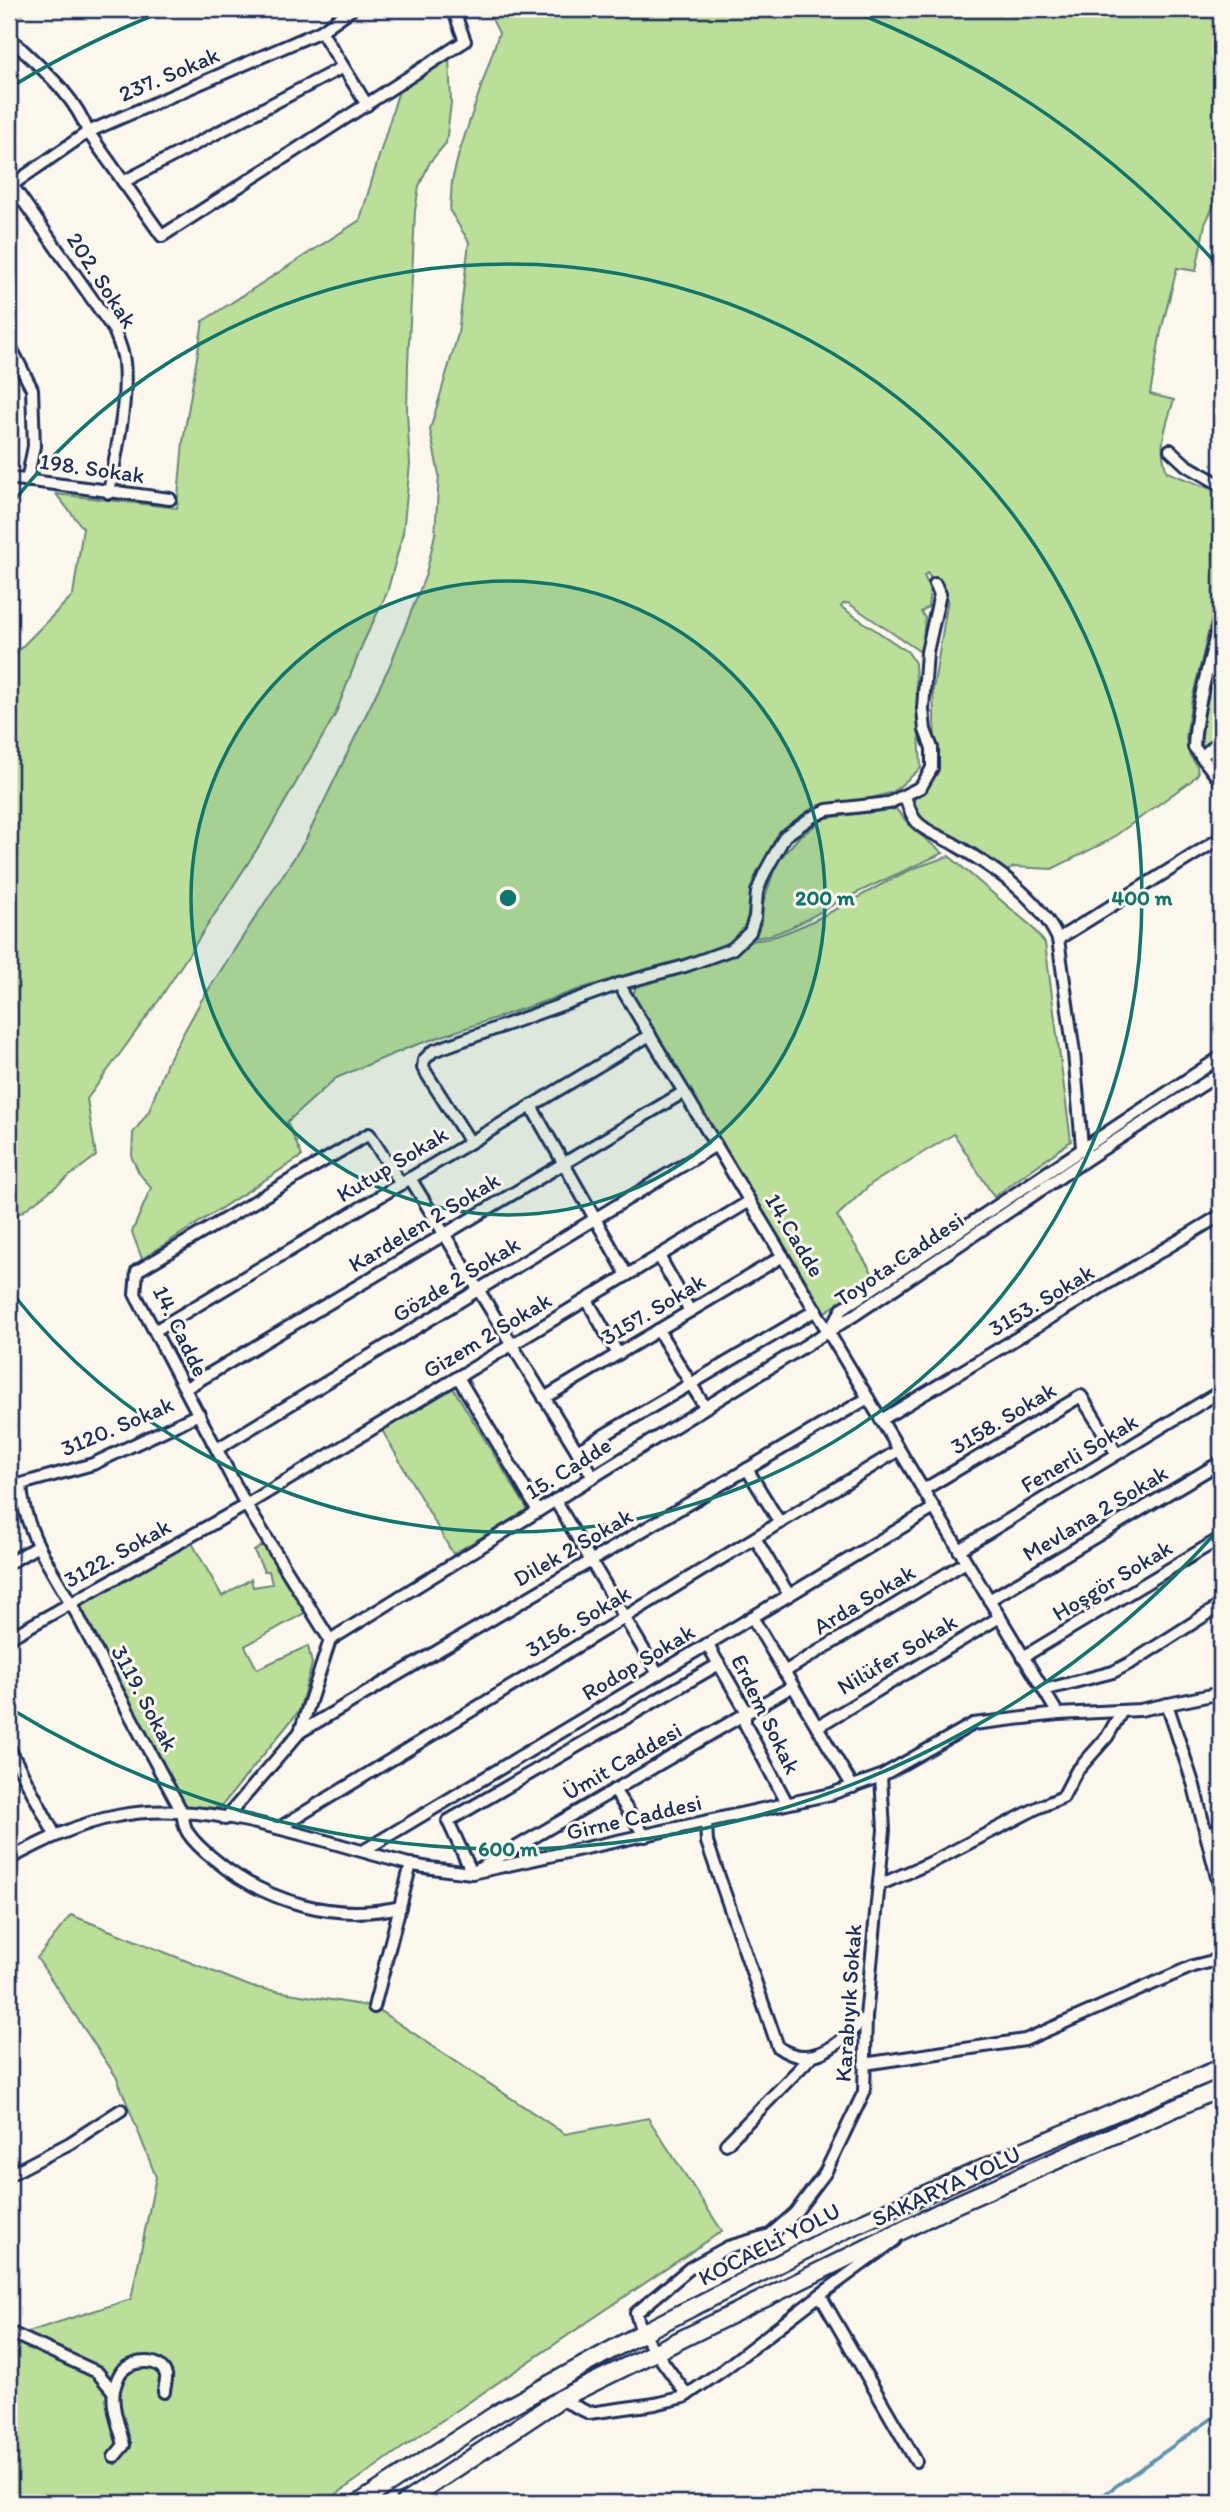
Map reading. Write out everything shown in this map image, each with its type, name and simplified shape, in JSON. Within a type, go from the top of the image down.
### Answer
[{"type":"highway","name":"KOCAELİ YOLU","points":[[359,2503],[501,2411],[642,2333],[848,2229],[1013,2155],[1221,2068]]},
{"type":"highway","name":"SAKARYA YOLU","points":[[404,2503],[560,2399],[654,2351],[749,2308],[916,2224],[1221,2088]]},
{"type":"street","name":"237. Sokak","points":[[10,186],[88,132],[321,31],[352,9]]},
{"type":"street","points":[[9,37],[65,93],[81,113],[88,132],[162,236],[465,41],[453,9]]},
{"type":"street","points":[[321,31],[367,105]]},
{"type":"street","points":[[123,182],[344,67]]},
{"type":"street","name":"202. Sokak","points":[[10,186],[114,330],[121,348],[124,360],[124,392],[109,493]]},
{"type":"street","points":[[9,344],[32,389],[34,446],[27,481]]},
{"type":"street","points":[[1170,450],[1186,465],[1221,485]]},
{"type":"street","name":"198. Sokak","points":[[9,478],[170,499]]},
{"type":"street","points":[[470,1142],[423,1068],[424,1060],[433,1051],[619,984],[685,966],[732,949],[750,932],[755,917],[757,892],[785,836],[812,817],[839,807],[889,803],[922,787],[932,768],[932,748],[925,730],[923,709],[926,664],[940,594],[935,584]]},
{"type":"street","points":[[1221,610],[1219,634],[1195,717],[1194,747],[1221,782]]},
{"type":"street","points":[[1201,757],[1221,740]]},
{"type":"street","points":[[905,796],[917,822],[1015,886],[1037,906],[1052,926],[1058,939],[1086,1152]]},
{"type":"street","points":[[1058,939],[1221,838]]},
{"type":"street","name":"14.Cadde","points":[[619,984],[1058,1714]]},
{"type":"street","name":"Kutup Sokak","points":[[156,1330],[650,1035]]},
{"type":"street","name":"Toyota Caddesi","points":[[828,1331],[1221,1057]]},
{"type":"street","name":"Toyota Caddesi","points":[[1086,1152],[1221,1073]]},
{"type":"street","name":"Kardelen 2 Sokak","points":[[186,1388],[684,1092]]},
{"type":"street","points":[[531,1106],[626,1276]]},
{"type":"street","name":"14. Cadde","points":[[330,1640],[246,1505],[135,1294],[137,1271],[369,1134],[405,1181]]},
{"type":"street","name":"Gözde 2 Sokak","points":[[218,1449],[716,1145]]},
{"type":"street","points":[[405,1181],[445,1234],[593,1477]]},
{"type":"street","name":"Gizem 2 Sokak","points":[[246,1505],[750,1201]]},
{"type":"street","name":"3153. Sokak","points":[[881,1420],[1221,1215]]},
{"type":"street","points":[[659,1256],[690,1311]]},
{"type":"street","name":"3157. Sokak","points":[[544,1398],[783,1256]]},
{"type":"street","points":[[587,1300],[618,1354]]},
{"type":"street","points":[[577,1451],[816,1310]]},
{"type":"street","points":[[658,1330],[705,1407]]},
{"type":"street","name":"15. Cadde","points":[[330,1640],[828,1331]]},
{"type":"street","points":[[458,1377],[538,1511]]},
{"type":"street","name":"Fenerli Sokak","points":[[959,1550],[1221,1392]]},
{"type":"street","name":"3158. Sokak","points":[[923,1490],[1081,1396],[1117,1454]]},
{"type":"street","name":"Dilek 2 Sokak","points":[[300,1731],[868,1398]]},
{"type":"street","name":"3120. Sokak","points":[[15,1484],[93,1464],[199,1414]]},
{"type":"street","name":"3156. Sokak","points":[[279,1828],[900,1450]]},
{"type":"street","name":"Mevlana 2 Sokak","points":[[989,1600],[1221,1462]]},
{"type":"street","points":[[747,1469],[780,1523]]},
{"type":"street","name":"3119. Sokak","points":[[15,1484],[38,1546],[182,1812],[187,1832],[206,1852],[255,1889],[300,1904],[340,1912],[366,1913],[400,1907]]},
{"type":"street","points":[[555,1500],[658,1674]]},
{"type":"street","name":"3122. Sokak","points":[[9,1638],[246,1505]]},
{"type":"street","name":"Rodop Sokak","points":[[363,1851],[934,1508]]},
{"type":"street","points":[[755,1538],[789,1595]]},
{"type":"street","name":"Hoşgör Sokak","points":[[1023,1657],[1221,1538]]},
{"type":"street","points":[[9,1563],[38,1546]]},
{"type":"street","name":"Arda Sokak","points":[[784,1672],[966,1562]]},
{"type":"street","points":[[1044,1690],[1113,1672],[1221,1605]]},
{"type":"street","name":"Nilüfer Sokak","points":[[817,1727],[1000,1617]]},
{"type":"street","points":[[752,1618],[853,1787]]},
{"type":"street","points":[[225,1819],[300,1731],[330,1640]]},
{"type":"street","name":"Erdem Sokak","points":[[707,1644],[745,1709],[743,1715],[746,1724],[787,1803]]},
{"type":"street","points":[[472,1873],[449,1821],[719,1664]]},
{"type":"street","name":"Ümit Caddesi","points":[[472,1873],[793,1686]]},
{"type":"street","name":"Girne Caddesi","points":[[9,1859],[55,1835],[117,1815],[182,1812],[279,1828],[411,1864],[472,1873],[831,1794],[881,1776],[972,1724],[1058,1714],[1122,1711],[1221,1693]]},
{"type":"street","points":[[1167,1704],[1194,1786],[1221,1893]]},
{"type":"street","points":[[879,1885],[930,1863],[1063,1797],[1076,1773],[1107,1737],[1122,1711]]},
{"type":"street","points":[[9,1748],[55,1835]]},
{"type":"street","name":"Karabıyık Sokak","points":[[642,2333],[636,2313],[690,2267],[728,2247],[770,2235],[795,2213],[825,2173],[864,2092],[866,2017],[884,1830],[881,1776]]},
{"type":"street","points":[[614,1790],[645,1836]]},
{"type":"street","points":[[706,1823],[707,1842],[778,2047],[789,2054],[812,2056]]},
{"type":"street","points":[[1206,1834],[1221,1828]]},
{"type":"street","points":[[374,2007],[411,1864]]},
{"type":"street","points":[[864,2064],[1025,2040],[1193,1966],[1221,1959]]},
{"type":"street","points":[[726,2144],[812,2056],[839,2043],[866,2017]]},
{"type":"street","points":[[9,2175],[61,2148],[121,2110]]},
{"type":"street","points":[[560,2399],[589,2413],[655,2404],[687,2396],[916,2224]]},
{"type":"street","points":[[820,2295],[916,2461]]},
{"type":"street","points":[[9,2332],[97,2371],[113,2391]]},
{"type":"street","points":[[642,2333],[687,2396]]},
{"type":"street","points":[[114,2457],[124,2445],[113,2391],[121,2371],[136,2363],[150,2362],[161,2366],[166,2376],[164,2392]]},
{"type":"green space","points":[[487,9],[1221,9],[1221,198],[1217,199],[1205,224],[1196,271],[1177,268],[1161,331],[1150,394],[1174,400],[1163,444],[1167,472],[1221,493],[1221,580],[1191,704],[1186,738],[1189,754],[1197,766],[1198,774],[1108,841],[1052,869],[1014,867],[998,876],[920,827],[910,800],[932,778],[936,767],[933,690],[948,599],[927,573],[924,576],[930,589],[928,607],[921,612],[925,618],[922,653],[848,603],[843,604],[841,607],[908,652],[915,663],[921,768],[893,792],[848,805],[784,837],[743,936],[714,951],[589,986],[410,1047],[336,1078],[287,1122],[302,1156],[142,1259],[132,1232],[151,1188],[139,1173],[132,1158],[133,1133],[149,1111],[166,1065],[201,1001],[305,841],[390,665],[426,574],[435,534],[439,475],[430,430],[458,334],[469,242],[450,211],[452,181],[499,33]]},
{"type":"green space","points":[[449,57],[451,103],[446,143],[430,162],[419,186],[415,211],[407,412],[410,464],[403,533],[387,593],[363,643],[335,715],[263,840],[159,1000],[87,1099],[96,1156],[22,1212],[9,1218],[9,660],[73,595],[83,528],[56,494],[177,508],[183,442],[203,321],[360,220],[399,90]]},
{"type":"green space","points":[[1221,639],[1221,734],[1204,747],[1198,742],[1198,716],[1217,642]]},
{"type":"green space","points":[[896,809],[913,829],[943,853],[778,933],[754,938],[752,935],[777,862],[798,838],[825,818]]},
{"type":"green space","points":[[949,856],[1030,925],[1045,943],[1071,1141],[994,1197],[954,1134],[871,1184],[837,1216],[876,1279],[825,1312],[633,997],[636,985],[712,962],[727,956],[749,941],[767,938],[808,923],[891,879]]},
{"type":"green space","points":[[453,1388],[528,1510],[453,1554],[382,1430]]},
{"type":"green space","points":[[191,1541],[222,1596],[251,1579],[253,1587],[272,1584],[269,1571],[264,1571],[254,1551],[266,1543],[306,1612],[245,1646],[257,1669],[308,1646],[312,1664],[299,1711],[220,1808],[186,1807],[80,1610],[82,1603]]},
{"type":"green space","points":[[71,1915],[252,1987],[374,2007],[565,2134],[648,2118],[722,2231],[324,2503],[9,2503],[9,2338],[131,2299],[156,2177],[117,2078],[37,1958]]},
{"type":"waterway","points":[[1092,2503],[1221,2412]]},
{"type":"tunnel","points":[[9,28],[22,9]]}]
